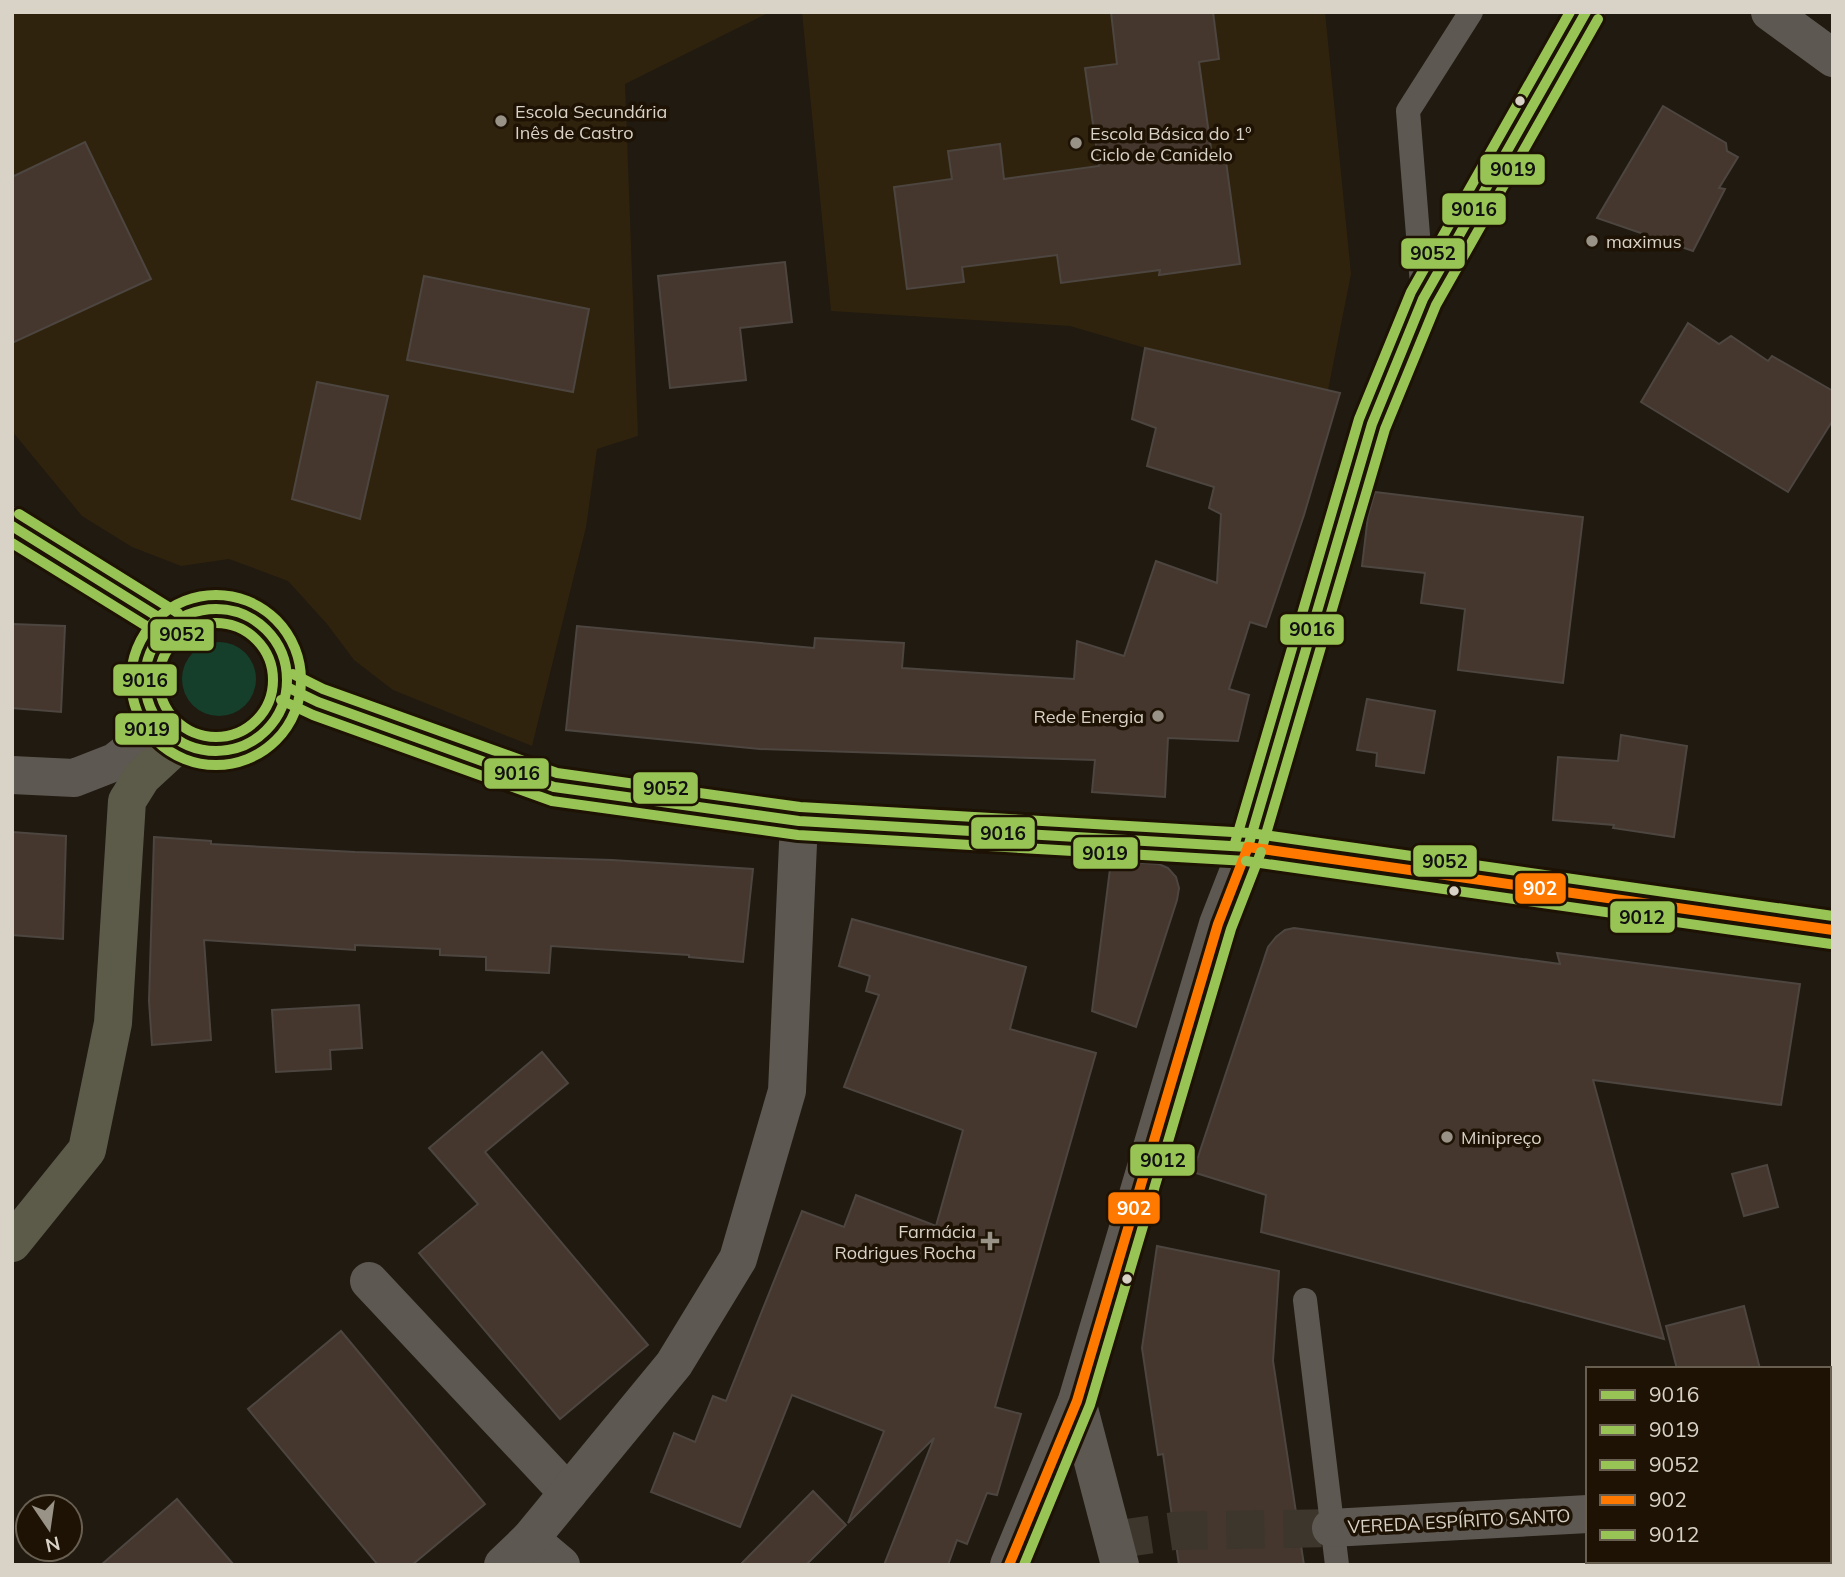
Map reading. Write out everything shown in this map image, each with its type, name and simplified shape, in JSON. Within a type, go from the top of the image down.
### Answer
[{"type":"highway","points":[[12,1243],[87,1150],[113,1023],[127,801],[171,734]]},
{"type":"street","points":[[1009,1565],[1077,1401],[1218,924],[1248,847],[1372,424],[1423,299],[1586,12]]},
{"type":"street","points":[[1770,12],[1833,58]]},
{"type":"street","points":[[17,522],[171,625]]},
{"type":"street","points":[[216,608],[239,612],[260,623],[276,642],[286,664],[287,687],[281,710],[267,729],[248,743],[226,750],[202,750],[171,734],[150,707],[145,684],[147,662],[156,641],[171,625],[192,613],[216,608]]},
{"type":"street","points":[[287,687],[317,702],[554,787],[799,821],[1248,847],[1833,930]]},
{"type":"street","points":[[12,775],[74,778],[115,762],[171,734]]},
{"type":"street","points":[[561,1565],[516,1552],[674,1364],[738,1259],[787,1091],[799,821]]},
{"type":"street","points":[[369,1281],[568,1493]]},
{"type":"street","points":[[1077,1401],[1120,1565]]},
{"type":"street","name":"VEREDA ESPÍRITO SANTO","points":[[1334,1546],[1586,1514]]},
{"type":"lane","points":[[1423,299],[1408,111],[1471,12]]},
{"type":"lane","points":[[1305,1300],[1334,1546]]},
{"type":"shaded area","points":[[12,12],[770,12],[625,84],[638,436],[597,449],[586,527],[532,746],[393,690],[354,660],[327,624],[288,581],[229,559],[181,566],[132,547],[82,516],[12,431]]},
{"type":"shaded area","name":"Escola Básica do 1º Ciclo de Canidelo","points":[[802,12],[1325,12],[1351,274],[1328,390],[1145,348],[1070,326],[831,311]]},
{"type":"green space","points":[[219,642],[240,648],[250,658],[256,679],[250,700],[240,710],[219,716],[198,710],[188,700],[182,679],[188,658],[198,648]]},
{"type":"building","points":[[1111,12],[1213,12],[1219,59],[1199,62],[1212,156],[1225,154],[1240,264],[1159,275],[1160,270],[1061,283],[1057,255],[962,267],[964,282],[907,289],[894,187],[952,179],[948,151],[1000,144],[1004,179],[1099,166],[1085,68],[1117,64]]},
{"type":"building","points":[[1663,106],[1726,143],[1727,151],[1738,157],[1719,188],[1725,189],[1693,251],[1597,218]]},
{"type":"building","points":[[85,142],[151,279],[12,343],[12,177]]},
{"type":"building","points":[[785,262],[792,322],[740,328],[746,380],[670,388],[658,276]]},
{"type":"building","points":[[424,276],[589,309],[573,392],[407,360]]},
{"type":"building","points":[[1688,323],[1719,344],[1731,336],[1768,361],[1772,356],[1833,391],[1833,420],[1788,492],[1641,402]]},
{"type":"building","points":[[1145,348],[1340,393],[1304,515],[1266,627],[1250,622],[1229,689],[1249,695],[1238,741],[1168,738],[1165,797],[1092,792],[1095,760],[760,749],[566,730],[577,626],[814,648],[815,638],[904,643],[902,668],[1074,679],[1077,641],[1124,656],[1156,561],[1217,583],[1221,514],[1209,508],[1214,487],[1147,466],[1156,428],[1132,419]]},
{"type":"building","points":[[317,382],[388,396],[360,519],[292,499]]},
{"type":"building","points":[[1375,492],[1583,517],[1563,683],[1458,670],[1465,609],[1421,603],[1425,573],[1362,566],[1368,516]]},
{"type":"building","points":[[12,624],[65,626],[61,712],[12,708]]},
{"type":"building","points":[[1367,699],[1435,711],[1424,773],[1376,766],[1377,753],[1357,750]]},
{"type":"building","points":[[1621,735],[1687,746],[1674,837],[1613,828],[1614,825],[1553,820],[1558,757],[1618,761]]},
{"type":"building","points":[[12,832],[66,836],[63,939],[12,935]]},
{"type":"building","points":[[154,837],[211,841],[211,844],[355,852],[612,860],[753,869],[743,962],[689,955],[551,946],[549,973],[486,970],[486,957],[440,955],[440,949],[355,945],[355,950],[204,940],[211,1040],[152,1045],[149,1001]]},
{"type":"building","points":[[1111,861],[1159,864],[1168,868],[1176,877],[1179,888],[1136,1027],[1092,1011]]},
{"type":"building","points":[[852,919],[1026,967],[1010,1029],[1096,1053],[995,1407],[1021,1414],[997,1495],[987,1493],[967,1544],[957,1540],[948,1565],[884,1565],[934,1438],[848,1523],[884,1431],[792,1395],[740,1527],[651,1492],[674,1433],[695,1442],[713,1396],[726,1401],[802,1211],[844,1227],[856,1195],[936,1226],[963,1130],[844,1087],[879,995],[866,991],[870,976],[839,966]]},
{"type":"building","points":[[1294,928],[1560,964],[1557,953],[1800,984],[1781,1105],[1593,1080],[1664,1339],[1261,1232],[1266,1195],[1193,1172],[1268,947],[1285,930]]},
{"type":"building","points":[[359,1005],[362,1048],[330,1050],[331,1069],[276,1072],[272,1010]]},
{"type":"building","points":[[542,1052],[568,1083],[485,1152],[648,1345],[560,1419],[419,1253],[478,1204],[429,1148]]},
{"type":"building","points":[[1767,1165],[1778,1207],[1744,1216],[1732,1174]]},
{"type":"building","points":[[1157,1246],[1279,1271],[1273,1361],[1304,1565],[1179,1565],[1163,1454],[1158,1455],[1142,1348]]},
{"type":"building","points":[[1744,1306],[1759,1367],[1676,1367],[1666,1326]]},
{"type":"building","points":[[341,1331],[485,1504],[412,1565],[378,1565],[248,1409]]},
{"type":"building","points":[[813,1491],[846,1525],[806,1565],[740,1565]]},
{"type":"building","points":[[177,1499],[234,1565],[101,1565]]},
{"type":"tunnel","points":[[1113,1540],[1174,1531],[1331,1528]]},
{"type":"transit line","name":"9052","points":[[1235,843],[1359,419],[1411,292],[1570,12]]},
{"type":"transit line","name":"9016","points":[[1248,847],[1372,424],[1423,299],[1586,12]]},
{"type":"transit line","name":"9019","points":[[1261,851],[1385,429],[1436,305],[1598,19]]},
{"type":"transit line","name":"9052","points":[[19,514],[178,613]]},
{"type":"transit line","name":"9016","points":[[12,526],[171,625]]},
{"type":"transit line","name":"9019","points":[[12,543],[164,637]]},
{"type":"transit line","name":"9019","points":[[216,595],[248,602],[276,620],[294,648],[301,680],[294,712],[276,740],[248,758],[216,765],[184,758],[156,740],[138,712],[131,680],[138,648],[156,620],[184,602],[216,595]]},
{"type":"transit line","name":"9016","points":[[216,609],[243,615],[266,630],[281,653],[287,680],[281,707],[266,730],[243,745],[216,751],[189,745],[166,730],[151,707],[145,680],[151,653],[166,630],[189,615],[216,609]]},
{"type":"transit line","name":"9052","points":[[216,623],[238,628],[256,640],[268,658],[273,680],[268,702],[256,720],[238,732],[216,737],[194,732],[176,720],[164,702],[159,680],[164,658],[176,640],[194,628],[216,623]]},
{"type":"transit line","name":"9052","points":[[293,674],[323,689],[557,773],[800,807],[1250,833],[1833,916]]},
{"type":"transit line","name":"9016","points":[[287,687],[318,702],[554,787],[799,821],[1248,847]]},
{"type":"transit line","name":"9019","points":[[281,700],[313,715],[552,801],[798,835],[1247,861]]},
{"type":"transit line","name":"902","points":[[1248,847],[1833,930]]},
{"type":"transit line","name":"902","points":[[1009,1565],[1077,1401],[1218,924],[1248,847]]},
{"type":"transit line","name":"9012","points":[[1024,1565],[1090,1405],[1231,929],[1261,852]]},
{"type":"transit line","name":"9012","points":[[1246,861],[1831,944]]},
{"type":"place","name":"Escola Secundária Inês de Castro","points":[[501,121]]},
{"type":"place","name":"Escola Básica do 1º Ciclo de Canidelo","points":[[1076,143]]},
{"type":"place","name":"maximus","points":[[1592,241]]},
{"type":"place","name":"Rede Energia","points":[[1158,716]]},
{"type":"place","name":"Minipreço","points":[[1447,1137]]},
{"type":"place","name":"Farmácia Rodrigues Rocha","points":[[990,1241]]}]
